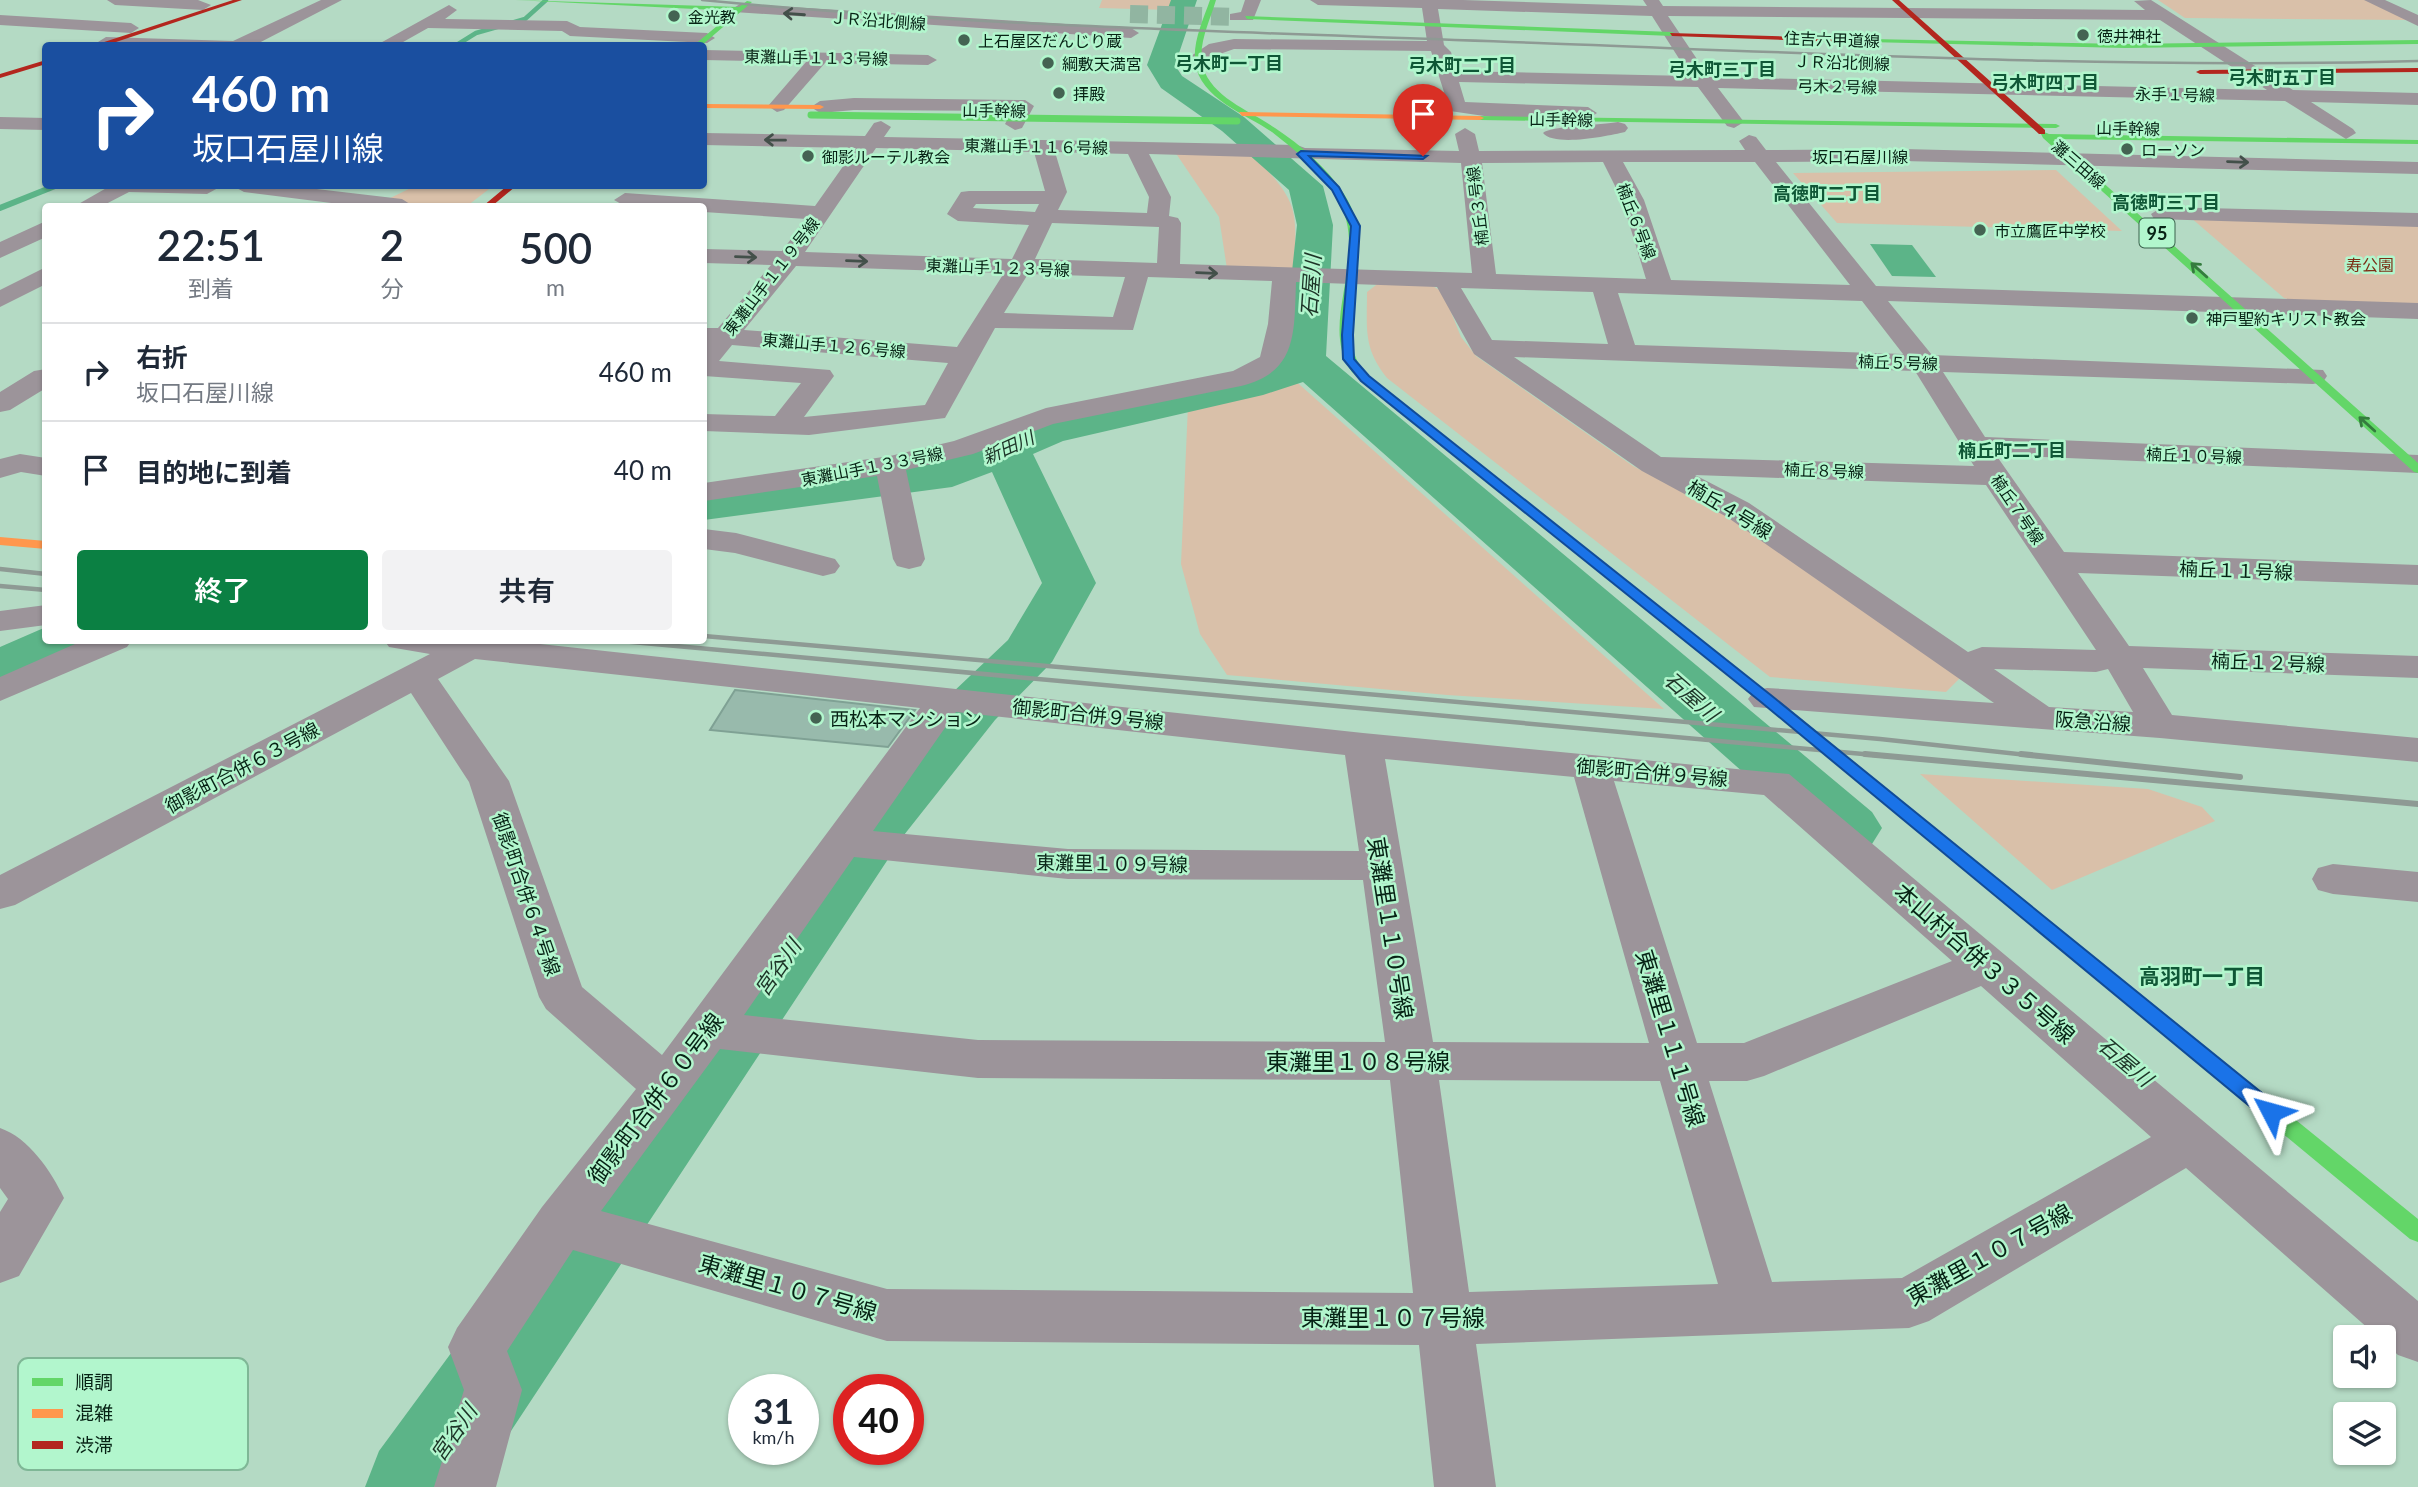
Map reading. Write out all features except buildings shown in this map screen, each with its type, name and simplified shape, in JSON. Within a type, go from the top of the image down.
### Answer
[{"type":"street","points":[[115,0],[210,2]]},
{"type":"street","points":[[107,42],[239,0]]},
{"type":"street","points":[[243,42],[334,0]]},
{"type":"street","points":[[390,42],[468,0]]},
{"type":"street","name":"ＪＲ沿北側線","points":[[518,0],[746,5],[881,20],[1131,33]]},
{"type":"street","points":[[855,0],[1059,12]]},
{"type":"street","points":[[1213,0],[1199,67],[1212,87],[1244,118],[1336,188],[1347,205],[1355,226],[1349,359],[1365,379],[1767,699],[2418,1232]]},
{"type":"street","points":[[1241,17],[1253,0]]},
{"type":"street","points":[[1318,0],[1911,6],[1928,13],[2162,15]]},
{"type":"street","name":"灘三田線","points":[[1895,0],[1911,6],[1941,42],[1996,90],[2051,131],[2096,158],[2115,174]]},
{"type":"street","points":[[2027,0],[2052,14]]},
{"type":"street","points":[[2140,0],[2353,137],[2413,171]]},
{"type":"street","points":[[2372,0],[2416,13]]},
{"type":"street","points":[[89,42],[210,2]]},
{"type":"street","points":[[1429,2],[1436,46],[1442,52],[1457,107],[1491,111],[1628,114],[1649,120]]},
{"type":"street","points":[[40,22],[92,4]]},
{"type":"street","points":[[706,42],[746,5]]},
{"type":"street","name":"楠丘７号線","points":[[1654,5],[1672,34],[1677,56],[1707,83],[1737,126],[1872,293],[1924,363],[1995,476],[2118,656],[2160,726]]},
{"type":"street","name":"東灘山手１１９号線","points":[[707,354],[714,335],[789,259],[868,142],[928,60],[971,8]]},
{"type":"street","name":"灘三田線","points":[[1928,13],[2017,90],[2072,158],[2243,298],[2313,376],[2416,466]]},
{"type":"street","name":"住吉六甲道線","points":[[1241,17],[1963,43],[2214,46],[2418,42]]},
{"type":"street","points":[[777,106],[829,58],[881,20]]},
{"type":"street","points":[[4,22],[131,28]]},
{"type":"street","points":[[426,23],[567,26],[573,29],[561,38],[476,39],[470,42]]},
{"type":"street","name":"東灘山手１１３号線","points":[[561,38],[632,42]]},
{"type":"street","points":[[1200,57],[1229,40],[1463,47]]},
{"type":"street","points":[[1229,40],[1436,46]]},
{"type":"street","name":"東灘山手１１３号線","points":[[707,46],[829,58],[928,60]]},
{"type":"street","points":[[1677,56],[1711,57]]},
{"type":"street","points":[[1,75],[42,58]]},
{"type":"street","points":[[1,75],[42,63]]},
{"type":"street","points":[[1944,67],[1991,69]]},
{"type":"street","points":[[2186,72],[2418,69]]},
{"type":"street","points":[[1,75],[39,80]]},
{"type":"street","name":"弓木２号線","points":[[1448,76],[2017,90]]},
{"type":"street","name":"永手１号線","points":[[2017,90],[2418,99]]},
{"type":"street","points":[[816,111],[819,118],[900,99],[1016,124],[1138,125],[1160,197],[1157,220]]},
{"type":"street","name":"山手幹線","points":[[707,106],[777,106],[816,111]]},
{"type":"street","name":"山手幹線","points":[[707,113],[816,111],[1618,128],[1737,126],[2051,131],[2353,137],[2418,142]]},
{"type":"street","name":"山手幹線","points":[[1244,118],[1649,120],[1737,126]]},
{"type":"street","points":[[0,123],[37,124]]},
{"type":"street","points":[[0,137],[37,124]]},
{"type":"street","name":"楠丘３号線","points":[[1485,281],[1471,157],[1464,131],[1589,134],[1618,128]]},
{"type":"street","name":"山手幹線","points":[[2353,137],[2418,134]]},
{"type":"street","name":"東灘山手１１６号線","points":[[707,139],[868,142],[1046,157],[1145,149],[1292,152]]},
{"type":"street","name":"坂口石屋川線","points":[[1292,152],[1471,157],[2096,158],[2413,171]]},
{"type":"street","points":[[707,423],[782,427],[845,424],[935,412],[965,356],[1019,268],[1056,192],[1046,157],[1021,167]]},
{"type":"street","name":"楠丘６号線","points":[[1610,157],[1633,200],[1661,287]]},
{"type":"street","points":[[854,163],[881,164]]},
{"type":"street","points":[[92,203],[122,189]]},
{"type":"street","points":[[174,203],[205,189]]},
{"type":"street","points":[[268,189],[378,203]]},
{"type":"street","points":[[491,203],[508,189]]},
{"type":"street","points":[[624,197],[698,203]]},
{"type":"street","points":[[707,204],[820,213]]},
{"type":"street","points":[[2157,210],[2418,220]]},
{"type":"street","name":"95","points":[[2157,210],[2181,231]]},
{"type":"street","points":[[1046,211],[1170,223],[1168,272]]},
{"type":"street","points":[[0,233],[42,232]]},
{"type":"street","points":[[0,251],[42,232]]},
{"type":"street","name":"東灘山手１２３号線","points":[[707,256],[1872,293],[2243,298],[2267,307],[2418,311]]},
{"type":"street","points":[[987,320],[1124,325],[1138,271]]},
{"type":"street","name":"東灘山手１３３号線","points":[[707,492],[892,474],[1046,417],[1241,378],[1265,367],[1274,358],[1289,275]]},
{"type":"street","points":[[0,301],[42,276]]},
{"type":"street","name":"楠丘４号線","points":[[1445,280],[1483,348],[1653,464],[1738,510],[2039,717]]},
{"type":"street","points":[[1603,285],[1624,353]]},
{"type":"street","points":[[0,301],[42,305]]},
{"type":"street","points":[[2267,307],[2287,325]]},
{"type":"street","name":"東灘山手１２６号線","points":[[714,335],[965,356]]},
{"type":"street","name":"楠丘５号線","points":[[1483,348],[2313,376]]},
{"type":"street","points":[[707,368],[820,376],[782,427]]},
{"type":"street","points":[[0,377],[42,377]]},
{"type":"street","points":[[0,404],[42,379]]},
{"type":"street","name":"楠丘１０号線","points":[[1976,445],[2416,466]]},
{"type":"street","points":[[0,469],[20,463],[42,466]]},
{"type":"street","name":"楠丘８号線","points":[[1653,464],[1995,476]]},
{"type":"street","points":[[892,474],[909,559]]},
{"type":"street","points":[[707,539],[736,543],[822,566]]},
{"type":"street","points":[[0,541],[42,545]]},
{"type":"street","name":"楠丘１１号線","points":[[2054,562],[2418,575]]},
{"type":"street","points":[[0,621],[42,616]]},
{"type":"street","points":[[0,690],[106,644]]},
{"type":"street","name":"御影町合併６３号線","points":[[0,894],[409,658],[473,644]]},
{"type":"street","name":"御影町合併９号線","points":[[487,644],[1363,745],[1775,783]]},
{"type":"street","name":"楠丘１２号線","points":[[1982,658],[2096,661],[2118,656],[2418,667]]},
{"type":"street","name":"御影町合併６４号線","points":[[409,658],[489,780],[562,997],[666,1087]]},
{"type":"street","name":"御影町合併６０号線","points":[[465,1487],[485,1369],[563,1224],[710,1029],[845,842],[958,699]]},
{"type":"street","name":"阪急沿線","points":[[1767,699],[2160,726],[2418,750]]},
{"type":"street","name":"東灘里１１０号線","points":[[1363,745],[1412,1061],[1465,1487]]},
{"type":"street","name":"東灘里１１１号線","points":[[1590,766],[1753,1310]]},
{"type":"street","name":"本山村合併３３５号線","points":[[1775,783],[2418,1336]]},
{"type":"street","name":"東灘里１０９号線","points":[[845,842],[990,859],[1068,864],[1381,866]]},
{"type":"street","points":[[2333,879],[2418,887]]},
{"type":"street","name":"東灘里１０８号線","points":[[710,1029],[978,1059],[1748,1062],[1987,965]]},
{"type":"street","name":"東灘里１０７号線","points":[[563,1224],[887,1315],[1442,1319],[1909,1303],[2190,1140]]},
{"type":"street","points":[[0,1149],[38,1198],[0,1259]]},
{"type":"green space","points":[[1102,0],[1176,0],[1171,10],[1099,8]]},
{"type":"green space","points":[[2158,0],[2365,0],[2411,20],[2185,18]]},
{"type":"green space","points":[[1175,152],[1252,154],[1278,183],[1291,206],[1295,232],[1293,270],[1227,269],[1219,217]]},
{"type":"green space","points":[[2056,170],[2122,231],[1837,223],[1793,173]]},
{"type":"green space","points":[[409,189],[489,189],[471,203],[384,201]]},
{"type":"green space","name":"寿公園","points":[[2190,217],[2418,223],[2418,307],[2304,304],[2284,298]]},
{"type":"green space","points":[[1380,282],[1431,285],[1443,292],[1461,337],[1476,356],[1633,466],[1712,506],[1962,676],[1946,692],[1770,677],[1387,378],[1370,347],[1367,328],[1367,292]]},
{"type":"green space","points":[[1291,377],[1664,709],[1447,695],[1227,675],[1200,634],[1181,564],[1188,405]]},
{"type":"green space","points":[[1920,774],[2148,789],[2202,807],[2215,821],[2052,890]]},
{"type":"shaded area","points":[[1870,244],[1912,245],[1936,277],[1892,276]]},
{"type":"waterway","points":[[461,42],[476,33],[525,19],[546,0]]},
{"type":"waterway","name":"石屋川","points":[[1184,0],[1161,65],[1171,82],[1233,124],[1306,186],[1315,225],[1304,360]]},
{"type":"waterway","points":[[0,208],[48,189]]},
{"type":"waterway","name":"新田川","points":[[707,505],[952,472],[1048,430],[1263,382],[1290,371],[1304,360]]},
{"type":"waterway","name":"石屋川","points":[[1304,360],[1848,828]]},
{"type":"waterway","name":"宮谷川","points":[[415,1487],[880,819],[973,707],[1031,650],[1069,583],[1006,449]]},
{"type":"waterway","name":"新田川","points":[[0,669],[54,644]]},
{"type":"tunnel","points":[[1130,14],[1236,17]]},
{"type":"railway","points":[[702,0],[1015,23],[1868,56],[2088,62],[2418,61]]},
{"type":"railway","points":[[0,569],[42,574]]},
{"type":"railway","points":[[0,586],[42,590]]},
{"type":"railway","points":[[707,636],[1880,739],[2037,756]]},
{"type":"railway","points":[[654,644],[1885,756]]},
{"type":"railway","points":[[1865,754],[2418,804]]},
{"type":"railway","points":[[2021,754],[2240,777]]},
{"type":"traffic: fast","points":[[518,0],[740,9]]},
{"type":"traffic: fast","points":[[1213,0],[1199,51],[1200,68],[1205,79],[1220,96],[1272,129],[1309,160],[1341,196],[1351,217],[1355,257],[1345,338],[1349,358],[1354,367],[1365,379],[1731,670]]},
{"type":"traffic: fast","points":[[701,42],[749,2]]},
{"type":"traffic: fast","points":[[1247,17],[1672,34]]},
{"type":"traffic: fast","points":[[1870,41],[2125,46],[2418,42]]},
{"type":"traffic: fast","points":[[811,115],[1237,121]]},
{"type":"traffic: fast","points":[[1480,118],[2056,126]]},
{"type":"traffic: fast","points":[[2042,132],[2418,469]]},
{"type":"traffic: fast","points":[[2046,136],[2418,142]]},
{"type":"traffic: fast","points":[[1937,838],[2418,1232]]},
{"type":"traffic: slow","points":[[707,106],[820,107]]},
{"type":"traffic: slow","points":[[1242,114],[1480,118]]},
{"type":"traffic: slow","points":[[0,541],[42,545]]},
{"type":"traffic: slow","points":[[1731,670],[1937,838]]},
{"type":"traffic: jam","points":[[108,42],[239,0]]},
{"type":"traffic: jam","points":[[1895,0],[2042,132]]},
{"type":"traffic: jam","points":[[1672,34],[1870,41]]},
{"type":"traffic: jam","points":[[0,76],[42,63]]},
{"type":"traffic: jam","points":[[2200,72],[2418,70]]},
{"type":"traffic: jam","points":[[491,203],[508,189]]},
{"type":"place","name":"金光教","points":[[674,16]]},
{"type":"place","name":"徳井神社","points":[[2083,35]]},
{"type":"place","name":"上石屋区だんじり蔵","points":[[964,40]]},
{"type":"place","name":"綱敷天満宮","points":[[1048,63]]},
{"type":"place","name":"拝殿","points":[[1059,93]]},
{"type":"place","name":"ローソン","points":[[2127,149]]},
{"type":"place","name":"御影ルーテル教会","points":[[808,156]]},
{"type":"place","name":"市立鷹匠中学校","points":[[1980,230]]},
{"type":"place","name":"神戸聖約キリスト教会","points":[[2192,318]]},
{"type":"place","name":"西松本マンション","points":[[816,718]]},
{"type":"district","name":"弓木町一丁目","points":[[1229,63]]},
{"type":"district","name":"弓木町二丁目","points":[[1462,65]]},
{"type":"district","name":"弓木町三丁目","points":[[1722,69]]},
{"type":"district","name":"弓木町五丁目","points":[[2282,77]]},
{"type":"district","name":"弓木町四丁目","points":[[2045,82]]},
{"type":"district","name":"高徳町二丁目","points":[[1827,193]]},
{"type":"district","name":"高徳町三丁目","points":[[2166,202]]},
{"type":"district","name":"楠丘町二丁目","points":[[2012,450]]},
{"type":"district","name":"高羽町一丁目","points":[[2202,975]]},
{"type":"route","points":[[1423,156],[1301,154],[1336,188],[1347,205],[1355,226],[1349,359],[1365,379],[1767,699],[2271,1112]]}]
